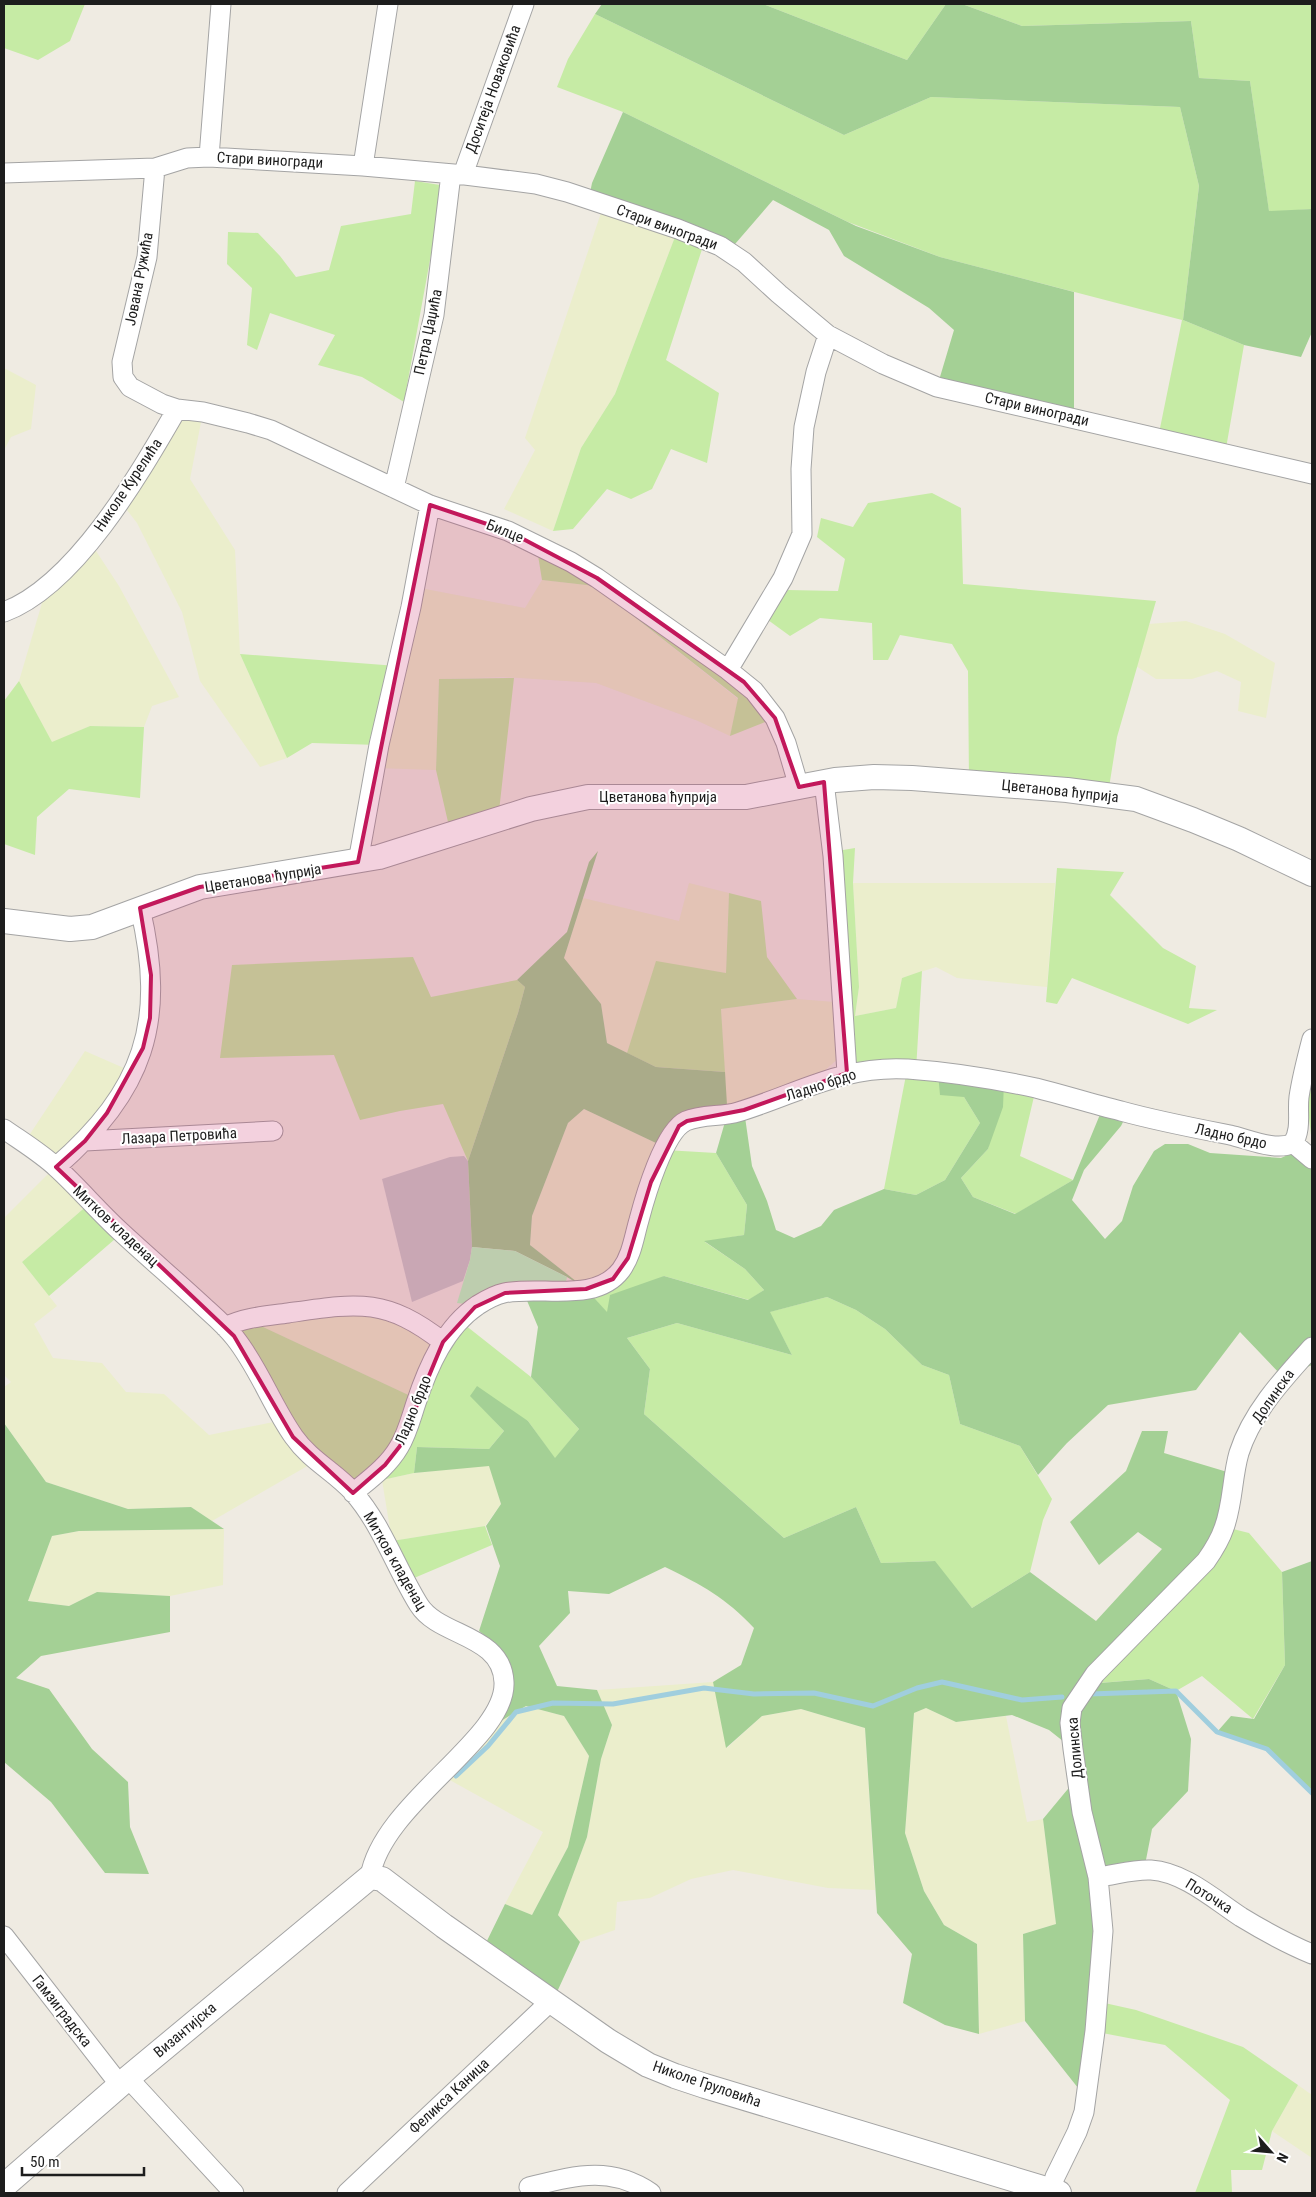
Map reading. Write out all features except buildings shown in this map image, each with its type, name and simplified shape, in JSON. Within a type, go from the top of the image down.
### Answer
[{"type":"street","points":[[209,157],[221,4]]},
{"type":"street","points":[[363,166],[388,4]]},
{"type":"street","name":"Доситеја Новаковића","points":[[458,175],[466,166],[524,4]]},
{"type":"street","name":"Стари виногради","points":[[4,173],[155,168],[187,158],[209,157],[363,166],[458,175],[555,188],[678,229],[720,246],[744,262],[785,300],[828,335],[883,364],[937,386],[1312,474]]},
{"type":"street","name":"Јована Ружића","points":[[130,387],[123,377],[122,362],[147,257],[155,168]]},
{"type":"street","name":"Петра Џаџића","points":[[394,488],[434,315],[458,175]]},
{"type":"street","points":[[728,670],[787,570],[802,534],[801,469],[804,427],[816,372],[828,335]]},
{"type":"street","name":"Билце","points":[[130,387],[162,404],[177,409],[203,412],[271,430],[430,505],[508,531],[571,562],[728,670],[754,691],[775,718],[786,742],[799,786]]},
{"type":"street","name":"Николе Курелића","points":[[4,612],[28,600],[47,586],[92,538],[125,494],[177,409]]},
{"type":"street","points":[[358,862],[379,745],[411,607],[430,505]]},
{"type":"street","name":"Цветанова ћуприја","points":[[4,922],[47,927],[85,928],[180,893],[222,883],[273,877],[379,858],[531,809],[588,797],[746,797],[824,782],[866,778],[912,778],[1067,790],[1126,797],[1193,820],[1266,850],[1312,874]]},
{"type":"street","points":[[824,782],[833,856],[847,1073]]},
{"type":"street","points":[[56,1167],[85,1141],[123,1091],[138,1060],[147,1034],[150,1018],[151,975],[149,944],[140,908]]},
{"type":"street","points":[[1312,1039],[1298,1099],[1298,1127],[1293,1143],[1312,1159]]},
{"type":"street","name":"Ладно брдо","points":[[353,1493],[386,1465],[400,1446],[417,1399],[443,1342],[465,1315],[490,1297],[505,1292],[586,1289],[613,1279],[628,1258],[651,1182],[669,1140],[683,1123],[698,1118],[727,1115],[744,1110],[808,1085],[847,1073],[908,1069],[1004,1082],[1136,1115],[1262,1143],[1287,1146],[1293,1143]]},
{"type":"street","name":"Митков кладенац","points":[[4,1129],[56,1167],[90,1203],[225,1327],[245,1351],[298,1442],[316,1461],[353,1493],[375,1522],[425,1613],[490,1652],[500,1664],[504,1681],[502,1699],[497,1712],[474,1740],[394,1824],[379,1847],[370,1877]]},
{"type":"street","name":"Лазара Петровића","points":[[85,1141],[273,1131]]},
{"type":"street","points":[[225,1327],[246,1319],[334,1305],[370,1306],[400,1313],[424,1327],[443,1342]]},
{"type":"street","name":"Долинска","points":[[1055,2192],[1061,2162],[1077,2132],[1088,2091],[1103,1931],[1098,1877],[1082,1812],[1077,1778],[1070,1723],[1072,1708],[1095,1674],[1206,1561],[1217,1546],[1225,1527],[1234,1474],[1245,1438],[1283,1377],[1312,1347]]},
{"type":"street","name":"Поточка","points":[[1098,1877],[1150,1869],[1168,1872],[1187,1881],[1244,1918],[1312,1954]]},
{"type":"street","name":"Николе Груловића","points":[[370,1877],[382,1879],[444,1926],[608,2041],[648,2065],[675,2076],[1055,2192]]},
{"type":"street","name":"Византијска","points":[[4,2186],[124,2081],[370,1877]]},
{"type":"street","name":"Гамзиградска","points":[[4,1936],[124,2081],[234,2193]]},
{"type":"street","name":"Феликса Каница","points":[[347,2193],[552,2000]]},
{"type":"street","points":[[529,2187],[574,2176],[607,2174],[631,2181],[651,2193]]},
{"type":"highlighted area","points":[[430,505],[508,531],[597,578],[744,682],[775,718],[799,787],[824,782],[847,1073],[744,1110],[687,1121],[679,1126],[651,1182],[628,1258],[613,1279],[586,1289],[505,1293],[475,1307],[443,1342],[400,1446],[385,1465],[353,1493],[293,1437],[234,1336],[56,1167],[85,1141],[107,1113],[143,1048],[150,1018],[151,975],[140,908],[200,887],[358,862]]},
{"type":"shaded area","points":[[464,1156],[468,1161],[472,1247],[463,1281],[412,1302],[382,1179],[450,1157]]},
{"type":"green space","points":[[4,4],[85,4],[70,41],[38,60],[4,48]]},
{"type":"green space","points":[[602,4],[763,4],[907,60],[946,4],[962,4],[1022,26],[1191,21],[1199,78],[1250,81],[1269,211],[1312,209],[1312,332],[1301,357],[1244,345],[1183,320],[1199,186],[1180,107],[931,97],[844,135],[595,14]]},
{"type":"green space","points":[[763,4],[946,4],[907,60]]},
{"type":"green space","points":[[962,4],[1312,4],[1312,209],[1269,212],[1250,81],[1199,78],[1191,21],[1022,26]]},
{"type":"green space","points":[[595,14],[844,135],[931,97],[1180,107],[1199,186],[1183,320],[1244,345],[1225,454],[1158,438],[1182,320],[940,257],[848,222],[623,112],[557,87],[568,59]]},
{"type":"green space","points":[[623,112],[856,226],[940,257],[1074,292],[1074,413],[937,387],[954,330],[929,308],[844,256],[829,230],[773,200],[729,251],[589,198],[592,183]]},
{"type":"green space","points":[[415,181],[440,185],[443,189],[404,402],[362,377],[318,365],[335,335],[270,313],[257,350],[247,345],[252,288],[227,264],[228,232],[258,233],[280,256],[296,277],[329,270],[341,226],[411,214]]},
{"type":"green space","points":[[604,204],[678,229],[615,394],[581,448],[553,531],[504,509],[535,450],[525,438]]},
{"type":"green space","points":[[678,229],[705,240],[666,360],[719,393],[707,463],[671,449],[652,489],[631,499],[607,489],[573,529],[553,531],[581,448],[615,394]]},
{"type":"green space","points":[[4,368],[36,385],[31,429],[11,437],[4,450]]},
{"type":"green space","points":[[177,409],[203,412],[190,479],[235,550],[240,654],[287,758],[260,767],[200,681],[182,612],[137,523],[120,501]]},
{"type":"green space","points":[[932,493],[961,508],[963,584],[1156,601],[1117,737],[1108,794],[969,782],[968,671],[952,644],[900,635],[888,660],[873,660],[872,623],[820,618],[790,636],[768,620],[788,590],[838,591],[845,559],[817,537],[821,518],[853,527],[868,503]]},
{"type":"green space","points":[[536,543],[597,578],[775,718],[730,736],[738,698],[595,586],[542,580]]},
{"type":"green space","points":[[87,544],[96,551],[119,586],[179,697],[152,706],[144,727],[90,726],[52,743],[19,681],[47,586]]},
{"type":"green space","points":[[542,580],[595,586],[738,699],[730,736],[698,721],[596,683],[503,677],[439,679],[436,770],[375,768],[415,587],[525,608]]},
{"type":"green space","points":[[1186,621],[1225,634],[1275,663],[1266,718],[1238,711],[1241,682],[1217,671],[1192,679],[1156,679],[1136,666],[1149,624]]},
{"type":"green space","points":[[240,654],[397,666],[379,745],[312,743],[287,758]]},
{"type":"green space","points":[[514,678],[498,820],[451,835],[436,770],[439,679]]},
{"type":"green space","points":[[19,681],[52,742],[90,726],[144,727],[140,798],[69,789],[37,817],[35,855],[4,844],[4,701]]},
{"type":"green space","points":[[855,848],[853,883],[859,987],[855,1016],[896,1008],[902,978],[922,971],[916,1070],[938,1073],[964,1097],[980,1123],[945,1180],[916,1195],[884,1189],[907,1070],[847,1073],[837,851]]},
{"type":"green space","points":[[598,851],[564,958],[601,1004],[607,1043],[656,1067],[725,1072],[727,1105],[685,1113],[677,1117],[663,1131],[656,1143],[584,1109],[568,1123],[532,1216],[530,1245],[584,1287],[515,1251],[472,1247],[468,1161],[518,1013],[525,987],[517,980],[567,932],[589,862]]},
{"type":"green space","points":[[1057,868],[1124,872],[1110,895],[1163,948],[1196,966],[1189,1008],[1217,1010],[1188,1024],[1072,978],[1057,1004],[1046,1002]]},
{"type":"green space","points":[[689,883],[729,893],[726,973],[656,962],[627,1053],[607,1043],[601,1004],[564,958],[583,898],[679,921]]},
{"type":"green space","points":[[853,883],[1055,883],[1047,987],[957,978],[936,967],[902,978],[896,1008],[855,1016],[859,987]]},
{"type":"green space","points":[[729,893],[761,901],[767,957],[797,999],[721,1009],[725,1072],[656,1067],[627,1053],[656,961],[726,973]]},
{"type":"green space","points":[[413,957],[431,997],[517,980],[525,987],[468,1161],[443,1104],[360,1120],[334,1055],[220,1058],[232,965]]},
{"type":"green space","points":[[797,999],[835,1002],[839,1058],[808,1085],[727,1115],[721,1009]]},
{"type":"green space","points":[[85,1051],[133,1072],[56,1167],[90,1203],[22,1262],[57,1306],[34,1324],[53,1358],[102,1363],[126,1392],[164,1394],[209,1435],[283,1420],[316,1461],[212,1521],[191,1507],[128,1509],[46,1482],[4,1423],[4,1387],[11,1382],[4,1375],[4,1218],[55,1167],[24,1143]]},
{"type":"green space","points":[[938,1073],[1004,1082],[1003,1107],[988,1149],[961,1178],[973,1197],[1015,1214],[1073,1180],[1101,1112],[1125,1118],[1121,1126],[1084,1170],[1072,1200],[1105,1239],[1122,1221],[1133,1186],[1154,1151],[1165,1144],[1188,1144],[1210,1153],[1281,1158],[1312,1144],[1312,1365],[1283,1377],[1240,1332],[1196,1390],[1108,1405],[1067,1443],[1038,1475],[1020,1446],[960,1424],[949,1375],[922,1365],[885,1329],[856,1310],[827,1297],[770,1312],[792,1355],[677,1323],[627,1338],[650,1369],[644,1414],[784,1538],[856,1507],[881,1563],[935,1561],[972,1608],[1030,1572],[1096,1621],[1162,1549],[1138,1532],[1099,1565],[1070,1522],[1126,1471],[1142,1431],[1168,1431],[1164,1453],[1234,1474],[1206,1561],[1100,1683],[1149,1679],[1176,1691],[1191,1739],[1188,1791],[1152,1829],[1144,1870],[1098,1877],[1086,2098],[1025,2021],[1023,1934],[1056,1924],[1043,1819],[1077,1778],[1073,1749],[1049,1730],[1012,1715],[956,1722],[926,1708],[914,1713],[905,1833],[924,1891],[944,1925],[977,1944],[979,2034],[945,2025],[903,2003],[912,1954],[877,1913],[865,1728],[801,1709],[762,1716],[726,1748],[713,1682],[741,1665],[754,1628],[733,1608],[713,1593],[665,1567],[609,1594],[568,1591],[570,1613],[539,1646],[557,1686],[597,1690],[612,1725],[601,1759],[587,1837],[558,1915],[580,1942],[557,1992],[482,1951],[505,1904],[532,1915],[568,1847],[589,1756],[564,1716],[526,1706],[501,1721],[511,1682],[498,1646],[479,1631],[500,1566],[486,1526],[501,1504],[489,1466],[414,1473],[417,1447],[489,1449],[504,1431],[470,1396],[477,1386],[528,1421],[555,1458],[579,1429],[531,1377],[538,1327],[523,1291],[585,1288],[607,1312],[610,1295],[664,1276],[748,1300],[764,1290],[745,1269],[704,1241],[744,1235],[747,1205],[716,1153],[727,1115],[744,1110],[752,1166],[767,1201],[776,1230],[794,1238],[821,1226],[834,1210],[884,1189],[916,1195],[945,1180],[980,1123],[964,1097],[940,1095]]},
{"type":"green space","points":[[1308,1076],[1312,1078],[1312,1144],[1309,1118]]},
{"type":"green space","points":[[1004,1082],[1036,1088],[1020,1156],[1073,1180],[1016,1214],[973,1197],[961,1178],[988,1149]]},
{"type":"green space","points":[[584,1109],[656,1143],[655,1158],[628,1258],[586,1289],[530,1245],[532,1216],[568,1123]]},
{"type":"green space","points":[[665,1150],[716,1153],[747,1205],[744,1235],[705,1242],[745,1269],[764,1290],[749,1300],[664,1276],[607,1313],[586,1289],[613,1279]]},
{"type":"green space","points":[[90,1203],[122,1233],[49,1296],[22,1262]]},
{"type":"green space","points":[[472,1247],[515,1251],[567,1277],[566,1282],[501,1284],[482,1292],[465,1304],[457,1303]]},
{"type":"green space","points":[[827,1297],[856,1310],[885,1329],[922,1365],[949,1375],[960,1424],[1020,1446],[1052,1499],[1043,1520],[1030,1572],[972,1608],[934,1561],[881,1563],[856,1507],[784,1538],[644,1414],[650,1369],[627,1338],[677,1323],[792,1355],[769,1312]]},
{"type":"green space","points":[[370,1306],[443,1342],[417,1399],[246,1319]]},
{"type":"green space","points":[[246,1319],[417,1399],[460,1321],[531,1377],[579,1429],[555,1459],[528,1421],[471,1396],[504,1431],[489,1449],[417,1447],[414,1473],[382,1480],[353,1493],[316,1461],[235,1322]]},
{"type":"green space","points":[[4,1423],[46,1482],[128,1509],[191,1507],[224,1529],[79,1531],[52,1536],[28,1601],[69,1606],[97,1592],[170,1596],[170,1632],[41,1656],[16,1678],[49,1689],[92,1749],[128,1782],[130,1827],[149,1874],[105,1873],[51,1802],[4,1762]]},
{"type":"green space","points":[[489,1465],[501,1504],[485,1526],[392,1541],[382,1480],[414,1473]]},
{"type":"green space","points":[[485,1526],[492,1545],[407,1581],[392,1541]]},
{"type":"green space","points":[[1225,1527],[1249,1533],[1282,1572],[1285,1665],[1253,1719],[1202,1676],[1176,1691],[1149,1679],[1099,1683]]},
{"type":"green space","points":[[224,1529],[223,1585],[170,1596],[97,1592],[69,1606],[28,1601],[52,1536],[79,1531]]},
{"type":"green space","points":[[1312,1561],[1312,1793],[1267,1749],[1217,1732],[1231,1716],[1254,1719],[1285,1665],[1282,1572]]},
{"type":"green space","points":[[713,1682],[727,1748],[762,1716],[801,1709],[865,1728],[875,1890],[828,1888],[733,1870],[691,1879],[650,1898],[617,1902],[615,1930],[580,1942],[558,1915],[587,1837],[601,1759],[612,1725],[597,1690]]},
{"type":"green space","points":[[526,1706],[564,1716],[589,1756],[568,1847],[532,1915],[505,1904],[543,1832],[448,1779],[501,1721]]},
{"type":"green space","points":[[926,1708],[956,1722],[1006,1716],[1027,1822],[1043,1819],[1056,1924],[1023,1934],[1025,2021],[979,2034],[977,1944],[944,1925],[924,1891],[905,1833],[914,1713]]},
{"type":"green space","points":[[1100,2002],[1136,2010],[1243,2047],[1298,2085],[1272,2131],[1262,2170],[1231,2170],[1232,2193],[1195,2193],[1230,2100],[1165,2045],[1097,2032]]},
{"type":"green space","points":[[1298,2085],[1312,2095],[1312,2158],[1272,2131]]},
{"type":"waterway","points":[[456,1776],[488,1746],[516,1712],[553,1703],[613,1704],[704,1688],[754,1694],[814,1693],[873,1706],[917,1688],[942,1682],[1022,1700],[1062,1697]]},
{"type":"waterway","points":[[1090,1694],[1176,1691],[1217,1732],[1267,1749],[1312,1793]]}]
